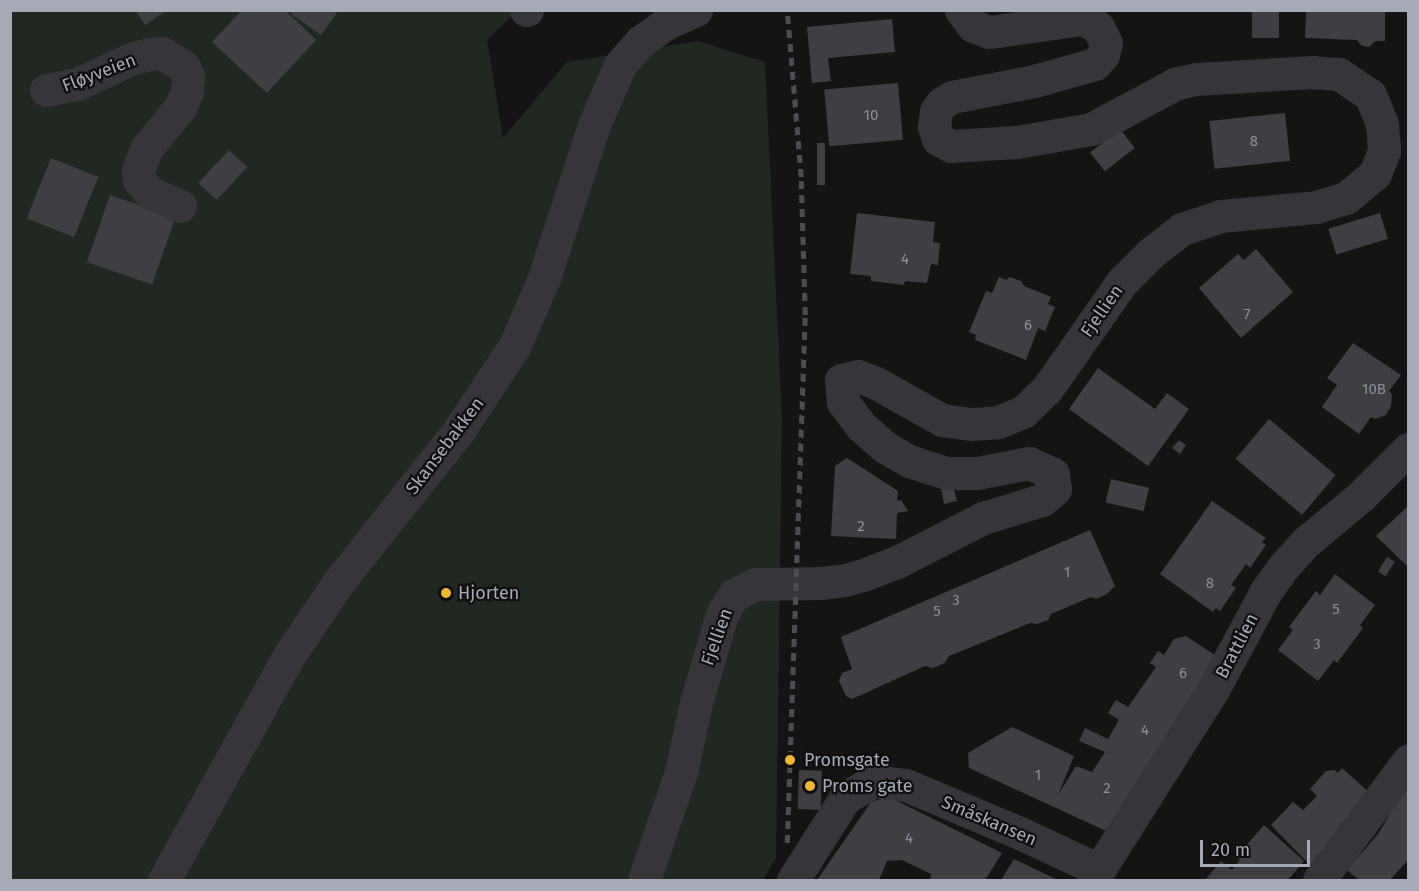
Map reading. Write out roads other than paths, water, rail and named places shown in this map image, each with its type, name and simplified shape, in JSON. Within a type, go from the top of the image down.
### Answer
[{"type":"street","name":"Skansebakken","points":[[165,880],[288,657],[337,584],[459,430],[515,345],[544,278],[594,125],[620,64],[640,42],[665,24],[696,10]]},
{"type":"street","name":"Fjellien","points":[[644,880],[681,772],[696,703],[722,614],[734,595],[756,584],[845,580],[897,562],[983,518],[1042,500],[1055,489],[1053,474],[1029,463],[977,473],[946,473],[909,461],[885,447],[861,426],[843,402],[841,380],[858,376],[876,383],[942,420],[972,424],[998,422],[1023,412],[1047,389],[1122,282],[1151,253],[1182,229],[1221,216],[1316,207],[1346,198],[1375,174],[1384,151],[1382,124],[1370,95],[1339,74],[1313,72],[1196,80],[1175,84],[1091,129],[1017,142],[951,146],[938,139],[934,126],[936,111],[942,103],[952,97],[1034,81],[1095,64],[1103,55],[1106,43],[1098,27],[1082,19],[989,32],[973,26],[961,10]]},
{"type":"street","name":"Fløyveien","points":[[46,90],[77,84],[131,59],[148,54],[162,53],[184,67],[188,77],[187,91],[181,106],[146,149],[138,171],[139,180],[149,192],[180,206]]},
{"type":"street","name":"Brattlien","points":[[1099,870],[1214,688],[1266,591],[1306,542],[1360,496],[1408,449]]},
{"type":"street","points":[[1319,880],[1408,761]]},
{"type":"street","name":"Småskansen","points":[[793,880],[844,798],[873,781],[906,785],[1022,834],[1099,870]]},
{"type":"railway","points":[[787,10],[801,177],[805,315],[787,843]]},
{"type":"place","name":"Hjorten","points":[[446,593]]},
{"type":"place","name":"Promsgate","points":[[790,760]]},
{"type":"place","name":"Proms gate","points":[[810,786]]}]
